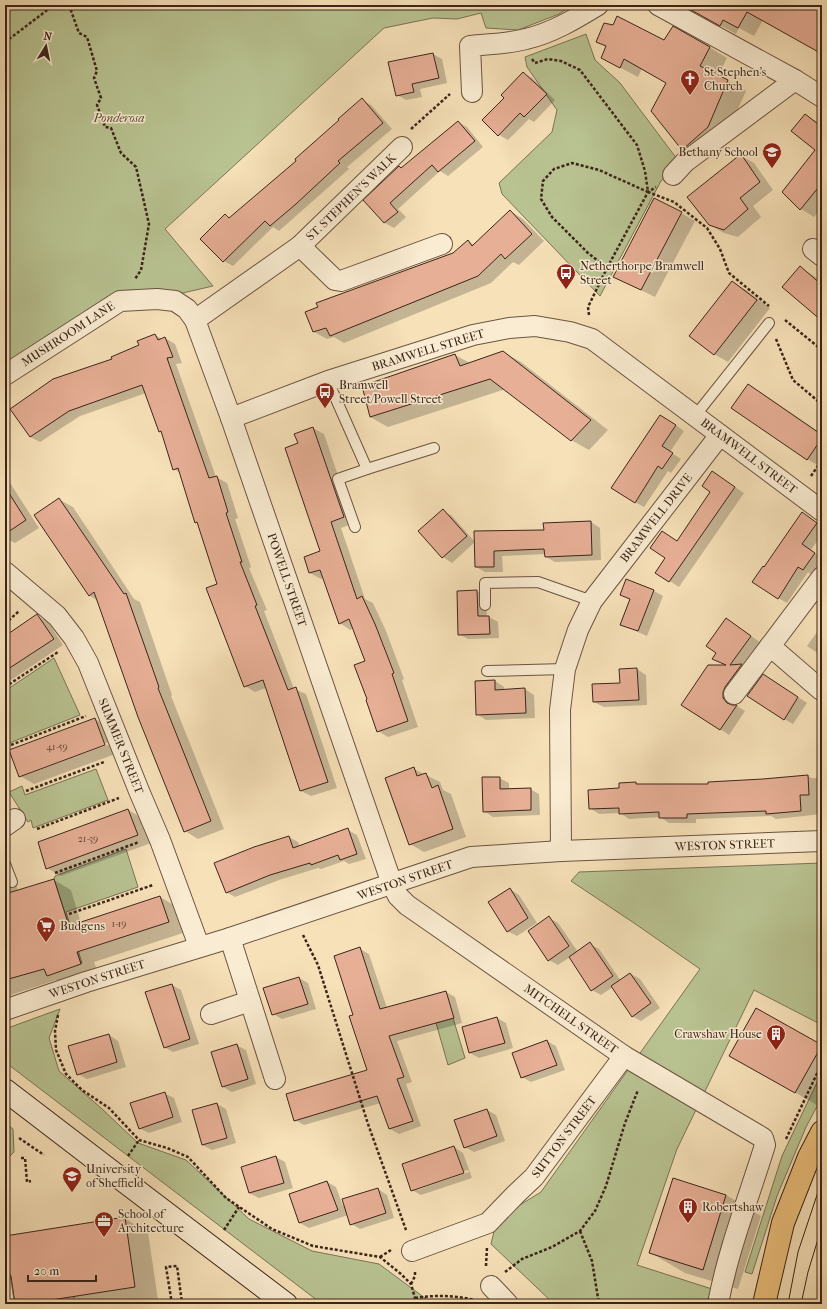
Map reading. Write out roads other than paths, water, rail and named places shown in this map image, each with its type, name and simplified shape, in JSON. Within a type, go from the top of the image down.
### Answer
[{"type":"highway","points":[[764,1304],[783,1223],[809,1156],[822,1132]]},
{"type":"street","points":[[472,86],[470,46],[525,40],[551,31],[577,18],[598,5]]},
{"type":"street","points":[[658,5],[822,96]]},
{"type":"street","points":[[673,175],[685,162],[795,80]]},
{"type":"street","name":"ST. STEPHEN'S WALK","points":[[195,320],[300,246],[402,147]]},
{"type":"street","name":"ST. STEPHEN'S WALK","points":[[300,246],[335,280],[341,282],[442,244]]},
{"type":"street","name":"POWELL STREET","points":[[157,299],[174,301],[187,309],[195,320],[231,418],[392,884]]},
{"type":"street","name":"MUSHROOM LANE","points":[[5,375],[120,301],[157,299]]},
{"type":"street","name":"BRAMWELL STREET","points":[[231,418],[328,381],[473,334],[509,328],[535,326],[570,332],[592,339],[822,510]]},
{"type":"street","name":"BRAMWELL DRIVE","points":[[561,851],[560,710],[565,669],[578,630],[592,601],[720,435]]},
{"type":"street","name":"SUMMER STREET","points":[[5,572],[57,616],[75,640],[88,663],[158,835],[199,946]]},
{"type":"street","points":[[734,694],[822,577]]},
{"type":"street","points":[[770,646],[821,690]]},
{"type":"street","name":"WESTON STREET","points":[[5,1010],[86,982],[199,946],[230,938],[471,858],[561,851],[822,841]]},
{"type":"street","name":"MITCHELL STREET","points":[[392,884],[398,896],[407,905],[624,1056],[763,1138],[765,1145],[736,1237],[718,1304]]},
{"type":"street","points":[[230,938],[275,1079]]},
{"type":"street","points":[[211,1014],[250,1001]]},
{"type":"street","name":"SUTTON STREET","points":[[412,1251],[488,1223],[534,1177],[624,1056]]},
{"type":"street","points":[[5,1090],[286,1304]]},
{"type":"street","points":[[491,1286],[508,1304]]},
{"type":"lane","name":"BRAMWELL STREET","points":[[695,416],[769,323]]},
{"type":"lane","points":[[328,381],[367,469]]},
{"type":"lane","points":[[355,527],[338,479],[434,448]]},
{"type":"lane","points":[[485,605],[485,583],[538,582],[592,601]]},
{"type":"lane","points":[[487,670],[565,669]]},
{"type":"lane","points":[[5,864],[12,882]]},
{"type":"lane","points":[[5,1277],[9,1304]]},
{"type":"tram line","points":[[788,1304],[798,1252],[822,1180]]},
{"type":"tram line","points":[[801,1304],[808,1272],[822,1226]]},
{"type":"place","name":"St Stephen's Church","points":[[690,96]]},
{"type":"place","name":"Bethany School","points":[[772,169]]},
{"type":"place","name":"Netherthorpe/Bramwell Street","points":[[566,290]]},
{"type":"place","name":"Bramwell Street/Powell Street","points":[[325,409]]},
{"type":"place","name":"Budgens","points":[[46,943]]},
{"type":"place","name":"Crawshaw House","points":[[776,1051]]},
{"type":"place","name":"University of Sheffield","points":[[72,1193]]},
{"type":"place","name":"Robertshaw","points":[[688,1224]]},
{"type":"place","name":"School of Architecture","points":[[104,1238]]},
{"type":"park label","name":"Ponderosa","points":[[119,118]]}]
